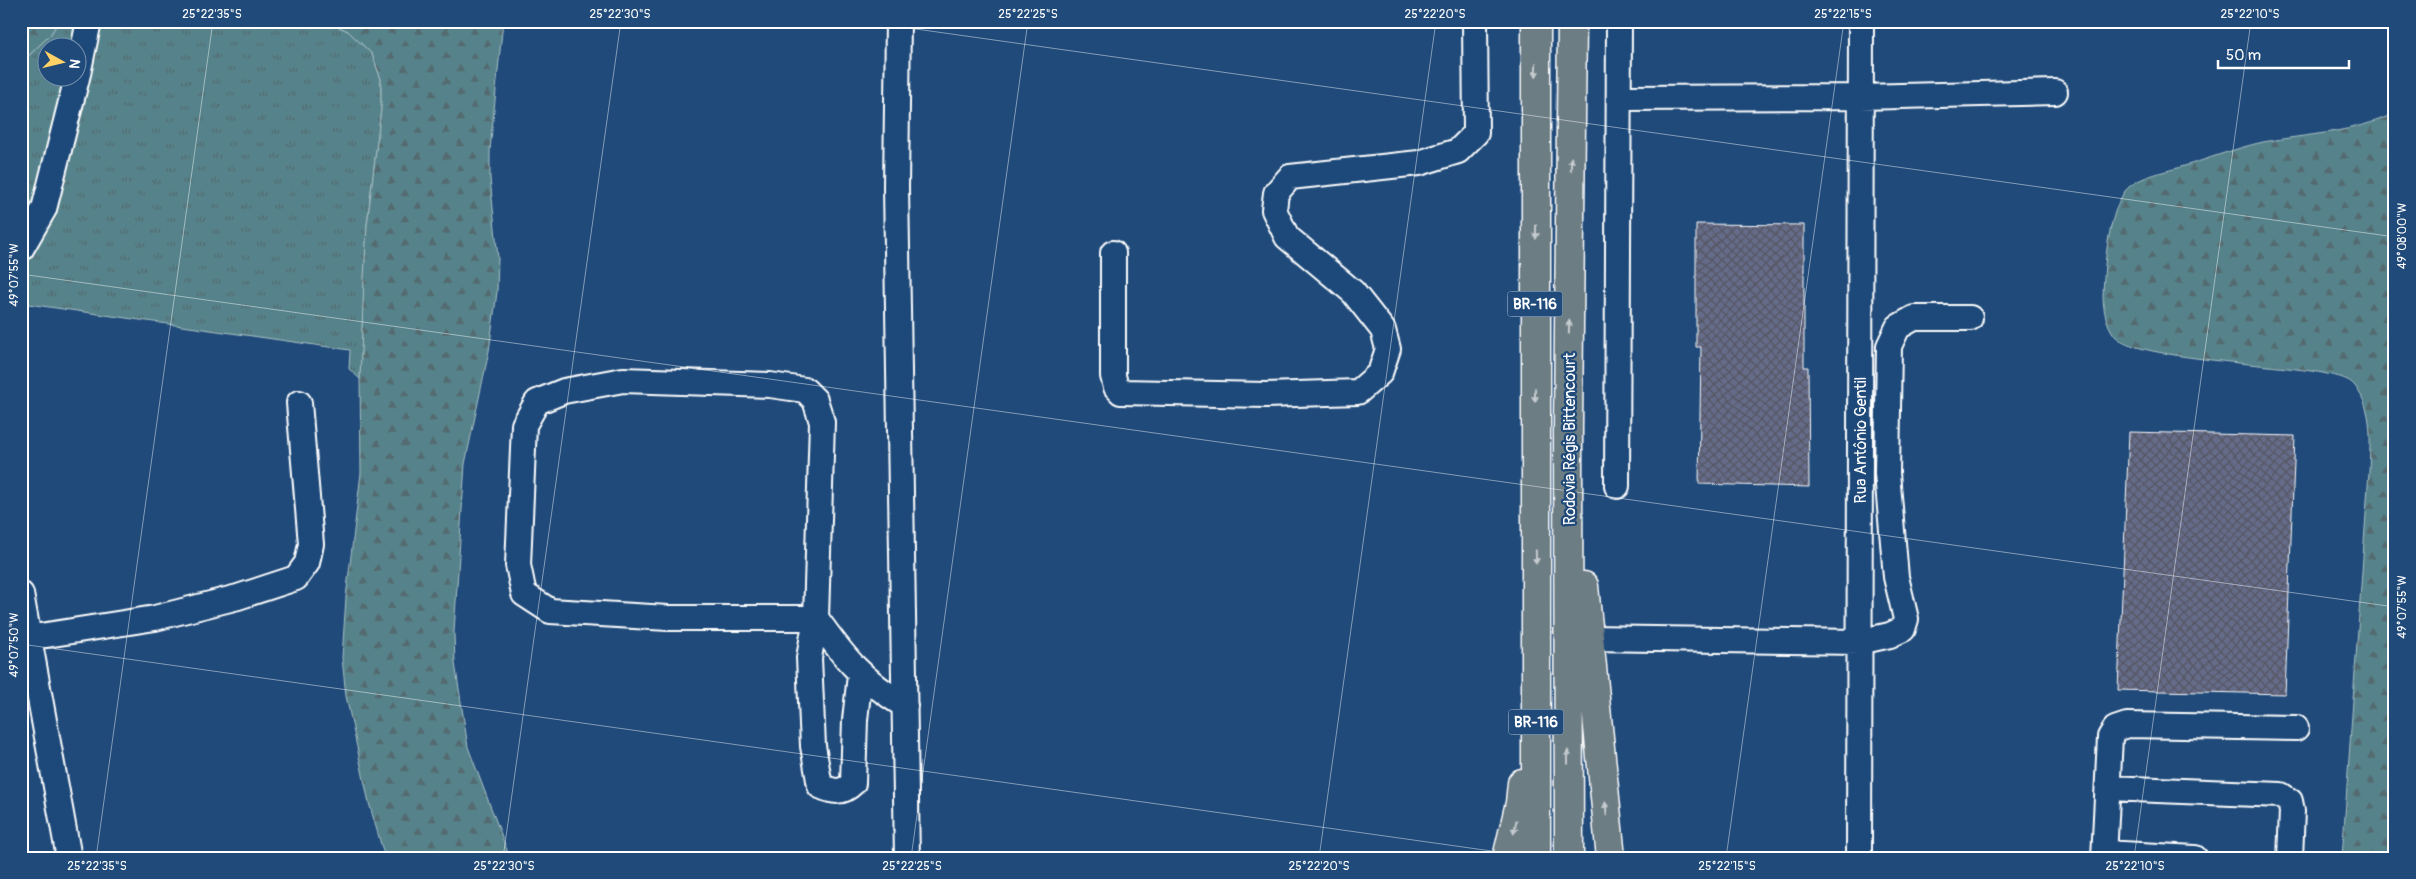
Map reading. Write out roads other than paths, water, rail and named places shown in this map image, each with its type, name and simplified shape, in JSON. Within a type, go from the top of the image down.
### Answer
[{"type":"highway","name":"Rodovia Régis Bittencourt","points":[[1536,21],[1536,858]]},
{"type":"highway","name":"Rodovia Régis Bittencourt","points":[[1569,858],[1568,428],[1572,21]]},
{"type":"highway","points":[[1568,428],[1611,858]]},
{"type":"highway","points":[[1508,858],[1520,803],[1536,587]]},
{"type":"street","points":[[85,38],[88,21]]},
{"type":"street","points":[[898,21],[896,187],[908,858]]},
{"type":"street","points":[[1112,253],[1113,376],[1116,386],[1121,392],[1266,395],[1358,392],[1380,373],[1388,349],[1383,330],[1353,292],[1287,237],[1274,210],[1276,193],[1290,177],[1419,163],[1458,152],[1476,133],[1475,21]]},
{"type":"street","points":[[1617,486],[1619,21]]},
{"type":"street","name":"Rua Antônio Gentil","points":[[1859,858],[1861,21]]},
{"type":"street","points":[[21,249],[44,209],[74,88]]},
{"type":"street","points":[[1618,98],[1861,97],[2056,92]]},
{"type":"street","points":[[1589,638],[1859,642],[1890,635],[1903,629],[1906,619],[1896,578],[1887,473],[1889,346],[1898,327],[1914,318],[1970,318]]},
{"type":"street","points":[[816,618],[668,618],[550,612],[524,594],[518,565],[524,425],[537,402],[564,390],[623,380],[770,385],[805,390],[815,400],[822,422],[816,618],[809,658],[813,746],[820,786],[832,792],[845,790],[853,783],[855,720],[860,675]]},
{"type":"street","points":[[26,639],[155,618],[238,597],[296,578],[307,563],[311,544],[299,403]]},
{"type":"street","points":[[21,594],[26,639],[70,858]]},
{"type":"street","points":[[816,618],[842,656],[860,675],[905,706]]},
{"type":"street","points":[[2195,858],[2104,855],[2110,737],[2115,729],[2127,725],[2296,728]]},
{"type":"street","points":[[2108,788],[2280,796],[2290,801],[2292,811],[2290,858]]}]
